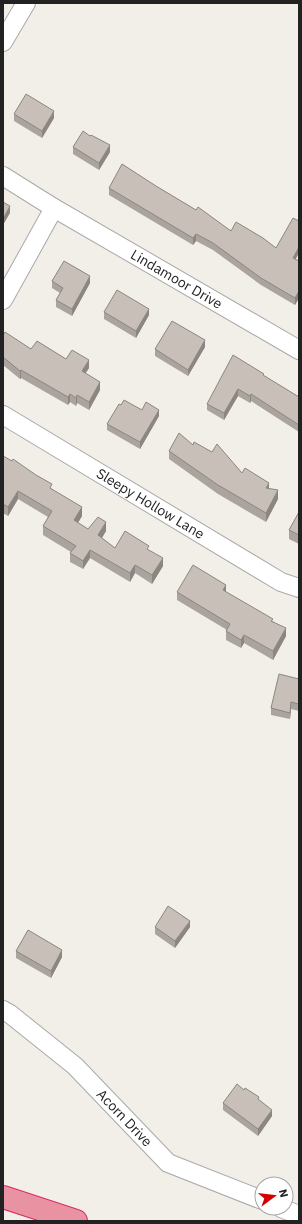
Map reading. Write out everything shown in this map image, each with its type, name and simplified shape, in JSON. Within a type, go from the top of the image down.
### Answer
[{"type":"highway","points":[[3,1198],[76,1221]]},
{"type":"street","points":[[3,42],[26,3]]},
{"type":"street","name":"Lindamoor Drive","points":[[3,176],[54,208],[299,350]]},
{"type":"street","points":[[3,300],[54,208]]},
{"type":"street","name":"Sleepy Hollow Lane","points":[[3,415],[281,582],[299,588]]},
{"type":"street","name":"Acorn Drive","points":[[3,1010],[75,1066],[168,1163],[254,1197]]},
{"type":"building","points":[[26,94],[54,111],[42,131],[14,114]]},
{"type":"building","points":[[83,131],[90,136],[91,135],[110,145],[99,163],[73,147]]},
{"type":"building","points":[[122,164],[196,210],[198,207],[231,231],[236,222],[263,238],[276,248],[293,218],[299,221],[299,247],[293,258],[299,261],[299,291],[295,298],[261,278],[213,243],[196,234],[193,238],[109,188]]},
{"type":"building","points":[[3,202],[10,206],[3,219]]},
{"type":"building","points":[[64,261],[90,276],[72,309],[56,300],[63,288],[52,281]]},
{"type":"building","points":[[117,290],[149,309],[136,331],[104,312]]},
{"type":"building","points":[[172,321],[205,340],[188,370],[155,349]]},
{"type":"building","points":[[5,332],[31,349],[37,341],[66,359],[72,350],[89,360],[82,371],[100,382],[89,402],[77,395],[76,398],[70,394],[68,397],[21,370],[20,371],[3,357],[3,335]]},
{"type":"building","points":[[233,355],[299,397],[299,425],[251,394],[250,396],[238,389],[224,413],[207,404]]},
{"type":"building","points":[[124,400],[142,410],[146,402],[159,410],[140,442],[107,424],[119,404],[121,405]]},
{"type":"building","points":[[179,433],[193,445],[194,442],[212,452],[217,444],[242,473],[245,468],[269,483],[266,488],[278,490],[266,513],[218,485],[169,451]]},
{"type":"building","points":[[3,456],[12,461],[13,459],[52,484],[50,488],[82,507],[74,520],[88,529],[98,517],[106,522],[98,535],[115,548],[125,531],[149,546],[147,549],[163,558],[152,575],[135,565],[130,573],[90,550],[83,561],[70,553],[76,546],[43,526],[52,511],[18,491],[8,507],[3,504]]},
{"type":"building","points":[[299,512],[299,535],[289,530]]},
{"type":"building","points":[[193,565],[226,585],[223,590],[273,619],[271,621],[286,628],[273,651],[244,635],[241,640],[226,631],[230,624],[177,592]]},
{"type":"building","points":[[279,674],[299,679],[299,704],[291,702],[290,713],[271,708]]},
{"type":"building","points":[[168,906],[190,921],[175,941],[155,927]]},
{"type":"building","points":[[28,930],[62,950],[51,971],[16,951]]},
{"type":"building","points":[[237,1084],[244,1090],[245,1088],[259,1097],[258,1099],[272,1110],[258,1129],[223,1103]]}]
